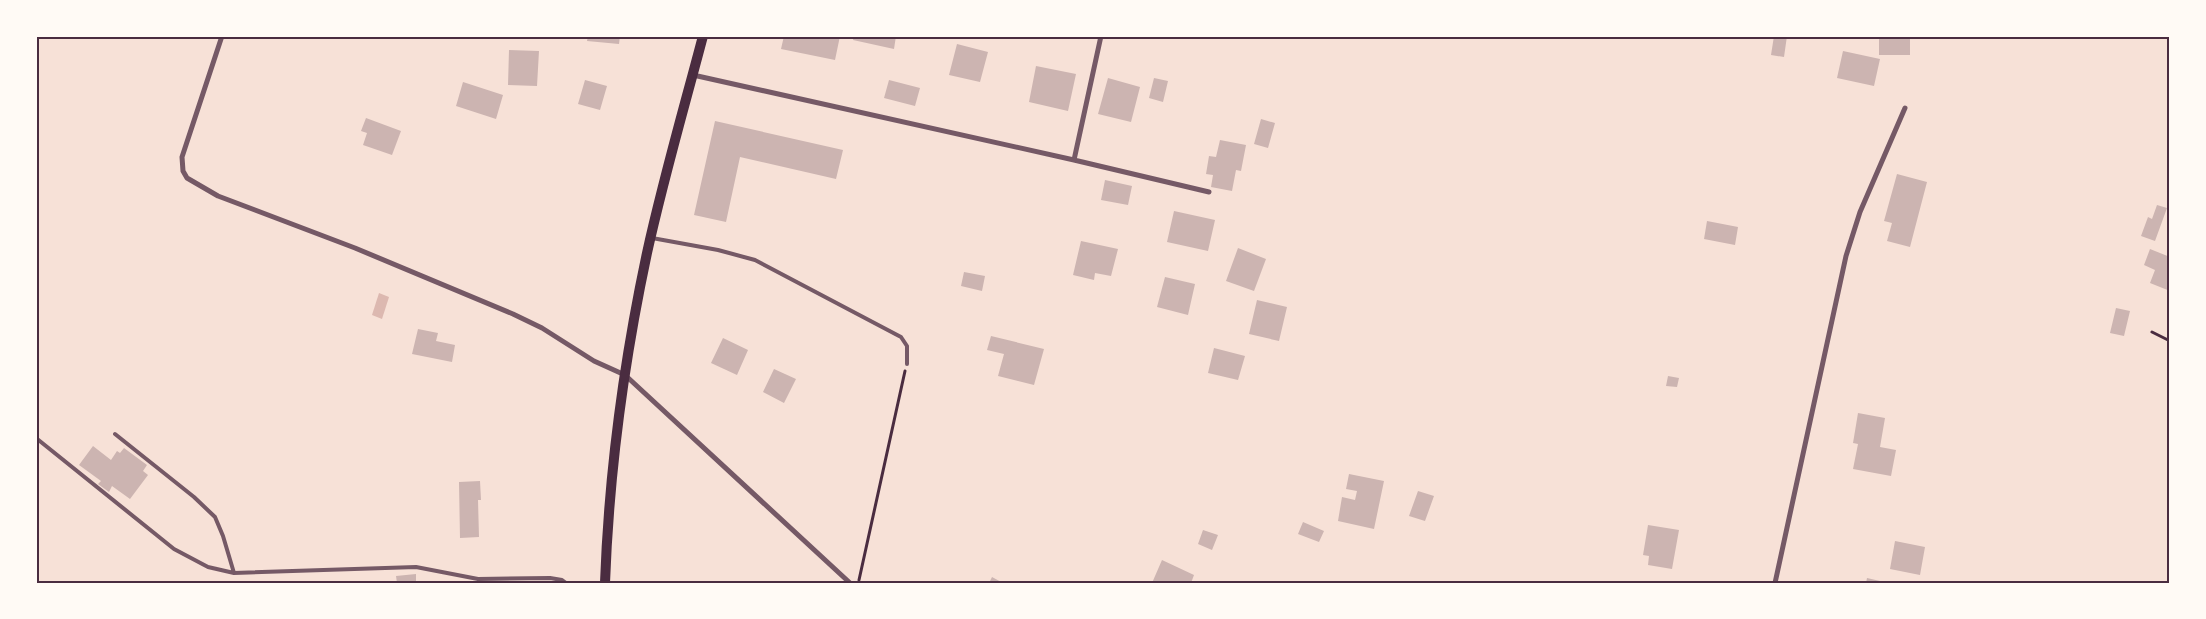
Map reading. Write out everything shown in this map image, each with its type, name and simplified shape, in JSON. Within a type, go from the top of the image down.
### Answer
[{"type":"main road","points":[[605,583],[612,482],[625,375],[650,238],[703,36]]},
{"type":"street","points":[[222,36],[182,157],[182,171],[187,178],[231,202],[355,248],[523,318],[547,330],[594,361],[625,375],[850,583]]},
{"type":"street","points":[[1074,160],[1101,36]]},
{"type":"street","points":[[693,76],[1074,160],[1209,192]]},
{"type":"street","points":[[1775,583],[1846,256],[1860,212],[1905,108]]},
{"type":"lane","points":[[650,238],[736,254],[771,268],[901,337],[907,346],[907,364]]},
{"type":"lane","points":[[116,434],[208,510],[223,536],[234,573]]},
{"type":"lane","points":[[36,438],[174,549],[208,567],[234,573],[416,567],[478,579],[550,578],[562,580],[566,583]]},
{"type":"path","points":[[2152,332],[2170,341]]},
{"type":"path","points":[[858,583],[907,364]]},
{"type":"shaded area","points":[[379,293],[389,297],[382,319],[372,315]]},
{"type":"building","points":[[588,36],[620,36],[619,44],[587,41]]},
{"type":"building","points":[[784,36],[840,36],[835,60],[781,49]]},
{"type":"building","points":[[854,36],[896,36],[894,49],[853,40]]},
{"type":"building","points":[[1774,36],[1787,36],[1784,57],[1771,55]]},
{"type":"building","points":[[1879,36],[1910,36],[1910,55],[1879,55]]},
{"type":"building","points":[[957,44],[988,52],[980,82],[949,75]]},
{"type":"building","points":[[509,50],[539,51],[537,86],[508,85]]},
{"type":"building","points":[[1843,51],[1880,59],[1874,86],[1837,78]]},
{"type":"building","points":[[1036,66],[1076,74],[1068,111],[1029,102]]},
{"type":"building","points":[[1108,78],[1140,87],[1131,122],[1098,114]]},
{"type":"building","points":[[1154,78],[1168,81],[1163,102],[1149,98]]},
{"type":"building","points":[[585,80],[607,86],[600,110],[578,104]]},
{"type":"building","points":[[889,80],[920,88],[915,106],[884,98]]},
{"type":"building","points":[[463,82],[503,95],[496,119],[456,106]]},
{"type":"building","points":[[366,118],[401,131],[392,155],[363,145],[367,133],[361,131]]},
{"type":"building","points":[[1261,119],[1275,123],[1268,148],[1254,144]]},
{"type":"building","points":[[715,121],[843,150],[836,179],[740,157],[726,222],[694,215]]},
{"type":"building","points":[[1220,140],[1246,145],[1241,171],[1236,170],[1232,191],[1211,187],[1213,175],[1206,174],[1209,156],[1216,157]]},
{"type":"building","points":[[1897,174],[1927,182],[1910,247],[1887,241],[1892,223],[1884,221]]},
{"type":"building","points":[[1105,180],[1132,186],[1128,205],[1101,200]]},
{"type":"building","points":[[2157,205],[2167,208],[2155,241],[2141,236],[2148,217],[2152,219]]},
{"type":"building","points":[[1174,211],[1215,220],[1208,251],[1167,242]]},
{"type":"building","points":[[1707,221],[1738,227],[1735,245],[1704,239]]},
{"type":"building","points":[[1081,241],[1118,249],[1111,276],[1095,273],[1094,280],[1073,275]]},
{"type":"building","points":[[1238,248],[1266,259],[1254,291],[1226,281]]},
{"type":"building","points":[[2150,249],[2170,257],[2170,291],[2150,283],[2155,270],[2144,265]]},
{"type":"building","points":[[964,272],[985,276],[982,291],[961,286]]},
{"type":"building","points":[[1165,277],[1195,284],[1188,315],[1157,307]]},
{"type":"building","points":[[1257,300],[1287,307],[1279,341],[1249,334]]},
{"type":"building","points":[[2116,308],[2130,311],[2124,336],[2110,333]]},
{"type":"building","points":[[418,329],[438,333],[436,341],[455,345],[452,362],[412,354]]},
{"type":"building","points":[[991,336],[1044,349],[1034,385],[998,376],[1004,354],[987,350]]},
{"type":"building","points":[[723,338],[748,350],[737,375],[711,363]]},
{"type":"building","points":[[1214,348],[1245,356],[1238,380],[1208,373]]},
{"type":"building","points":[[774,369],[796,379],[784,403],[763,392]]},
{"type":"building","points":[[1668,376],[1679,378],[1677,387],[1666,386]]},
{"type":"building","points":[[1858,413],[1885,418],[1880,447],[1896,450],[1891,476],[1853,469],[1858,444],[1853,443]]},
{"type":"building","points":[[93,446],[111,460],[117,451],[120,453],[124,448],[147,465],[143,471],[148,475],[130,499],[112,486],[109,492],[98,484],[101,481],[79,465]]},
{"type":"building","points":[[1349,474],[1384,481],[1374,529],[1338,521],[1342,497],[1355,500],[1357,491],[1346,489]]},
{"type":"building","points":[[480,481],[481,500],[478,500],[479,537],[460,538],[459,482]]},
{"type":"building","points":[[1418,491],[1434,496],[1425,521],[1409,516]]},
{"type":"building","points":[[1303,522],[1324,531],[1319,542],[1298,534]]},
{"type":"building","points":[[1648,525],[1679,530],[1672,569],[1648,565],[1649,556],[1643,555]]},
{"type":"building","points":[[1203,530],[1218,535],[1212,550],[1198,544]]},
{"type":"building","points":[[1895,541],[1925,547],[1920,575],[1890,569]]},
{"type":"building","points":[[1162,560],[1194,575],[1191,583],[1152,583]]},
{"type":"building","points":[[416,574],[416,583],[397,583],[396,576]]},
{"type":"building","points":[[992,577],[1003,583],[989,583]]},
{"type":"building","points":[[1867,578],[1880,581],[1880,583],[1866,583]]}]
